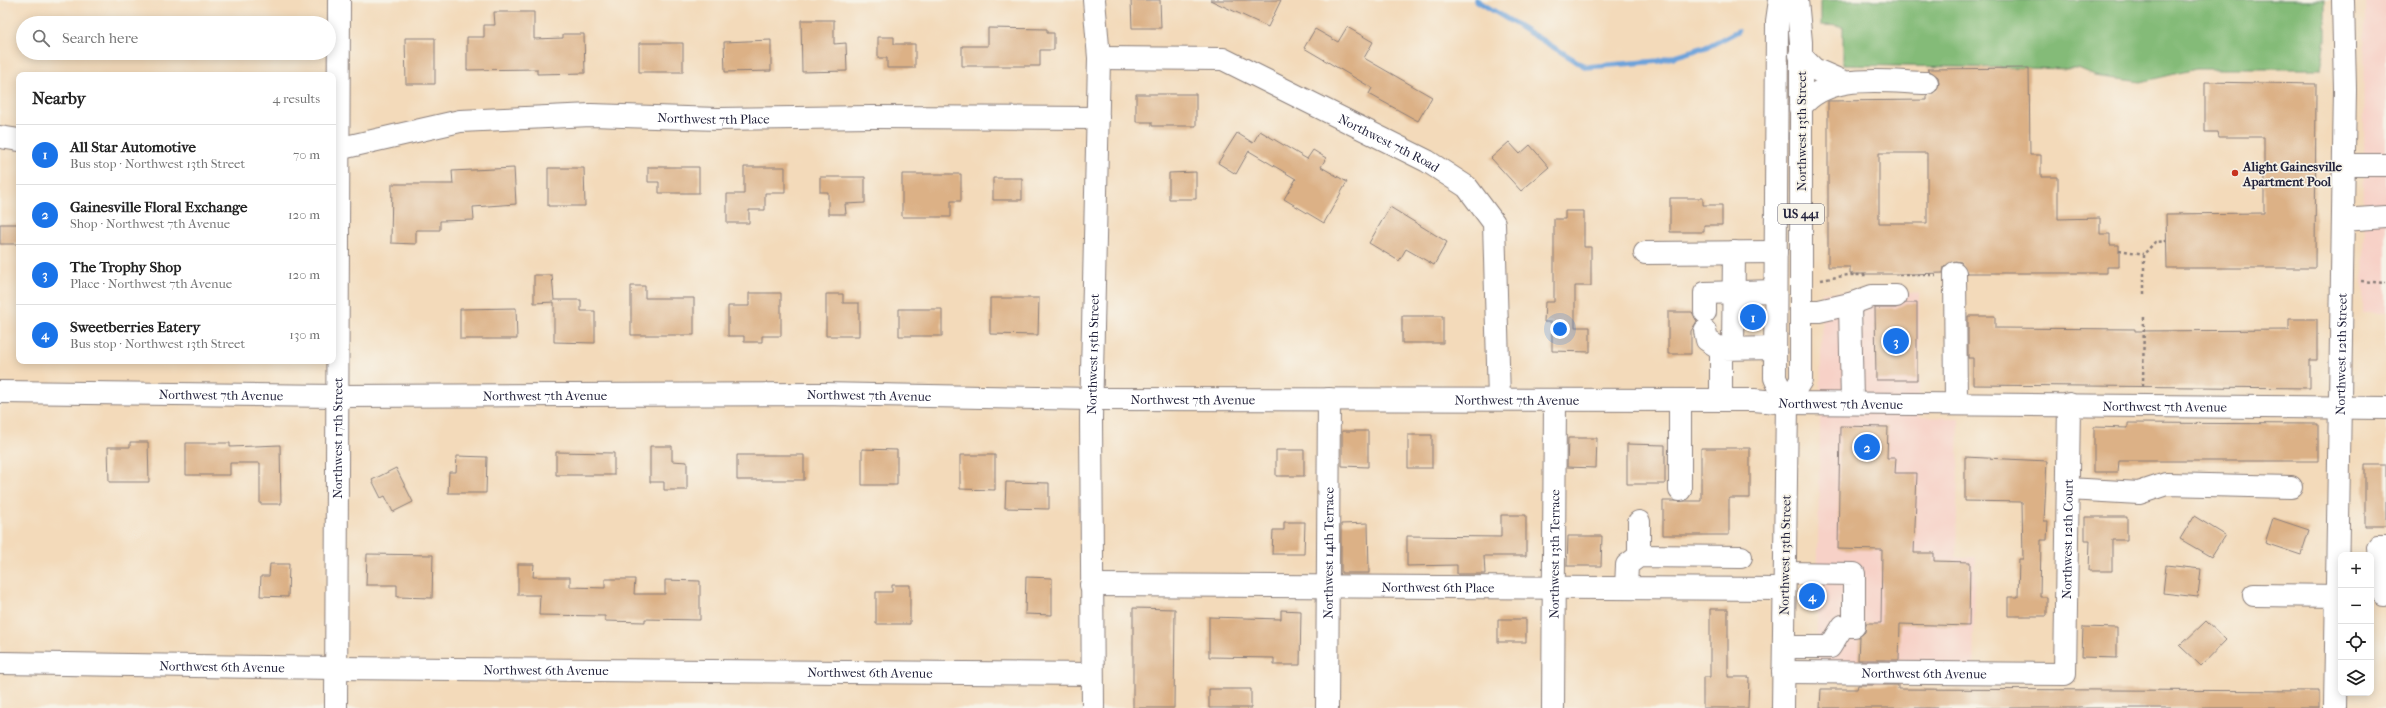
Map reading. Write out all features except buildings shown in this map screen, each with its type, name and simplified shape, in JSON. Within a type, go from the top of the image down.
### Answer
[{"type":"street","name":"Northwest 17th Street","points":[[336,708],[338,396],[336,149],[339,0]]},
{"type":"street","name":"Northwest 15th Street","points":[[1093,708],[1091,585],[1092,399],[1099,58],[1094,0]]},
{"type":"street","name":"Northwest 13th Street","points":[[1780,0],[1777,21],[1775,378],[1786,402],[1783,708]]},
{"type":"street","name":"Northwest 13th Street","points":[[1786,402],[1801,380],[1800,21],[1797,0]]},
{"type":"street","name":"Northwest 12th Street","points":[[2338,588],[2345,89],[2344,0]]},
{"type":"street","points":[[1800,55],[1814,69],[1844,82],[1927,83]]},
{"type":"street","name":"Northwest 7th Road","points":[[1099,58],[1223,59],[1427,161],[1467,187],[1494,223],[1499,399]]},
{"type":"street","points":[[1800,108],[1809,97],[1844,82]]},
{"type":"street","name":"Northwest 7th Place","points":[[336,149],[460,121],[591,115],[718,119],[873,117],[1098,118]]},
{"type":"street","points":[[0,137],[16,140]]},
{"type":"street","points":[[2344,165],[2386,165]]},
{"type":"street","points":[[2343,220],[2386,217]]},
{"type":"street","points":[[1721,400],[1734,292],[1734,252]]},
{"type":"street","points":[[1645,253],[1776,252]]},
{"type":"street","points":[[1955,273],[1956,403]]},
{"type":"street","points":[[1775,291],[1705,293],[1706,340],[1727,348],[1775,348]]},
{"type":"street","points":[[1801,311],[1819,311],[1850,304],[1872,296],[1896,296]]},
{"type":"street","points":[[1850,304],[1852,402]]},
{"type":"street","name":"Northwest 7th Avenue","points":[[0,392],[338,396],[821,394],[1092,399],[1329,398],[1721,400],[1786,402],[2386,408]]},
{"type":"street","name":"Northwest 14th Terrace","points":[[1327,708],[1329,398]]},
{"type":"street","name":"Northwest 13th Terrace","points":[[1553,708],[1555,400]]},
{"type":"street","points":[[1680,400],[1680,490]]},
{"type":"street","name":"Northwest 12th Court","points":[[2065,674],[2069,404]]},
{"type":"street","points":[[2068,489],[2139,493],[2166,484],[2291,487]]},
{"type":"street","points":[[1639,522],[1639,556]]},
{"type":"street","points":[[2380,596],[2378,547],[2386,547]]},
{"type":"street","points":[[1626,588],[1627,565],[1639,556],[1741,557]]},
{"type":"street","points":[[1701,588],[1702,557]]},
{"type":"street","name":"Northwest 6th Place","points":[[1091,585],[1701,588],[1854,574],[1854,626],[1843,626],[1830,647],[1784,648]]},
{"type":"street","points":[[2254,595],[2338,596]]},
{"type":"street","name":"Northwest 12th Street","points":[[2335,708],[2338,596]]},
{"type":"street","name":"Northwest 6th Avenue","points":[[0,662],[336,668],[1092,674]]},
{"type":"street","name":"Northwest 6th Avenue","points":[[1783,672],[2065,674]]},
{"type":"path","points":[[2144,294],[2144,254],[2155,242],[2166,241]]},
{"type":"path","points":[[2119,250],[2144,254]]},
{"type":"path","points":[[2355,280],[2386,283]]},
{"type":"path","points":[[2143,392],[2144,314]]},
{"type":"shaded area","points":[[2365,0],[2386,0],[2386,313],[2363,313]]},
{"type":"shaded area","points":[[1822,292],[1919,293],[1919,417],[1959,418],[1956,557],[1975,557],[1973,682],[1816,681]]},
{"type":"green space","points":[[1821,0],[2325,0],[2325,41],[2320,69],[2196,69],[2141,82],[2095,76],[2078,69],[1843,65],[1843,26],[1821,25]]},
{"type":"waterway","points":[[1476,0],[1586,67],[1659,61],[1709,46],[1738,31]]},
{"type":"place","name":"Alight Gainesville Apartment Pool","points":[[2235,173]]},
{"type":"place","name":"All Star Automotive","points":[[1753,317]]},
{"type":"place","name":"The Trophy Shop","points":[[1896,341]]},
{"type":"place","name":"Gainesville Floral Exchange","points":[[1867,447]]},
{"type":"place","name":"Sweetberries Eatery","points":[[1812,596]]}]
